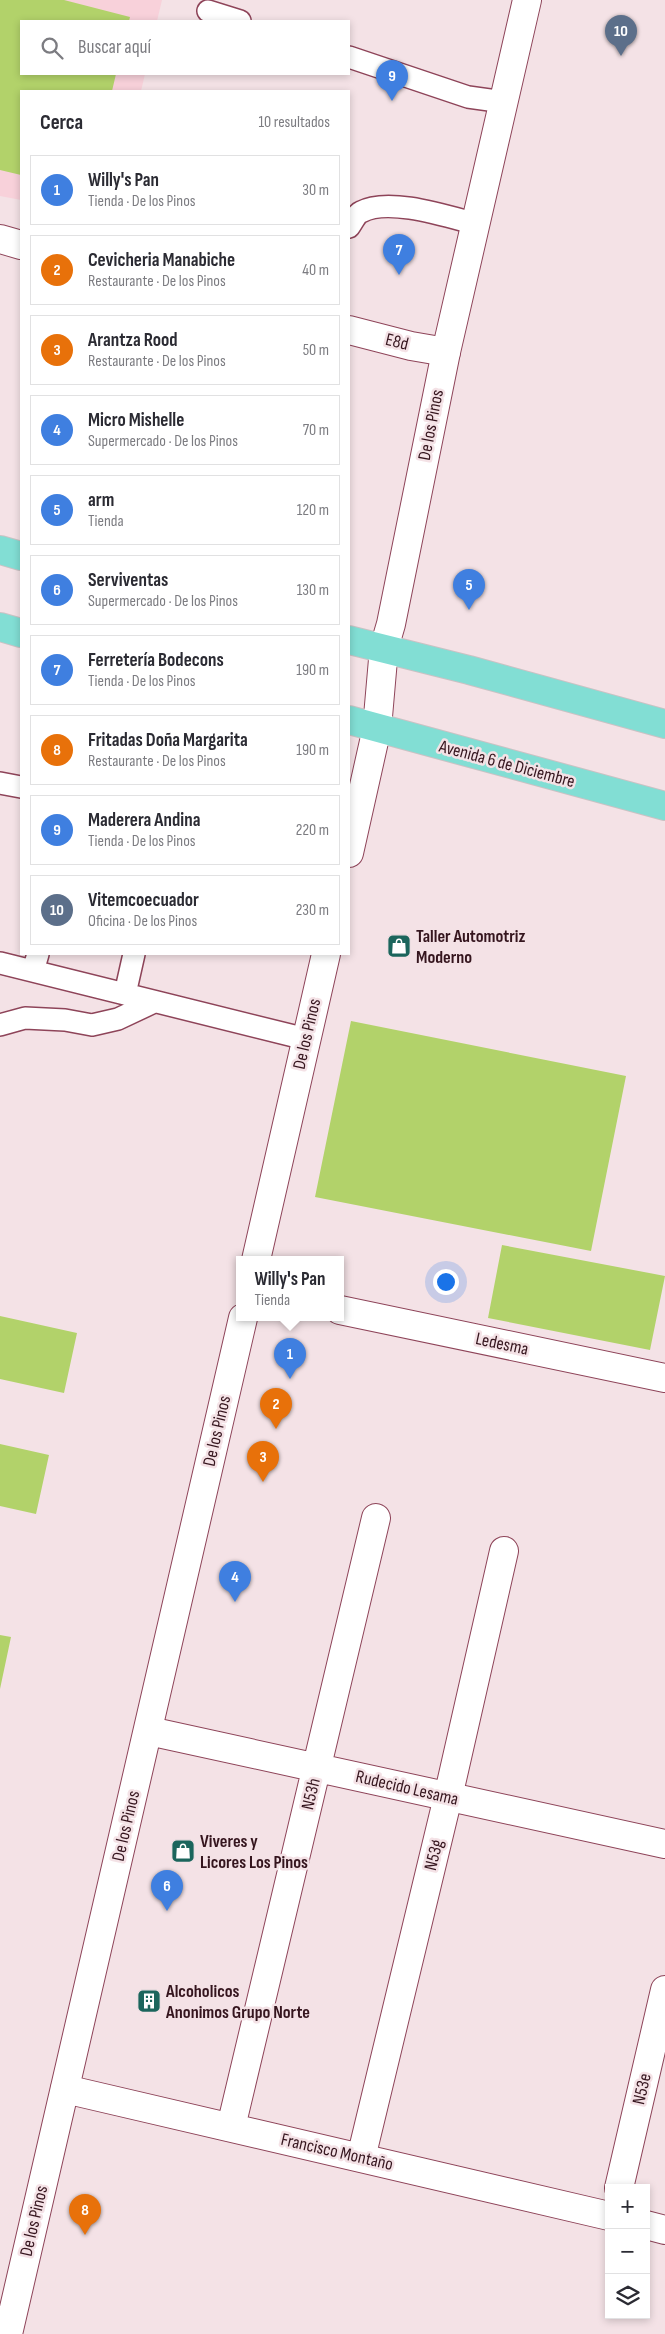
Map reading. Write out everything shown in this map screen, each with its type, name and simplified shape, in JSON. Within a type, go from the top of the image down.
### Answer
[{"type":"main road","points":[[0,550],[20,556]]},
{"type":"main road","points":[[0,627],[20,633]]},
{"type":"main road","points":[[350,640],[665,724]]},
{"type":"main road","name":"Avenida 6 de Diciembre","points":[[350,720],[665,806]]},
{"type":"street","name":"De los Pinos","points":[[350,849],[377,728],[384,648],[391,624],[446,352],[527,0]]},
{"type":"street","points":[[0,239],[20,244]]},
{"type":"street","name":"E8d","points":[[350,330],[410,346],[446,352]]},
{"type":"street","name":"De los Pinos","points":[[257,1256],[326,955]]},
{"type":"street","name":"Ledesma","points":[[344,1311],[665,1378]]},
{"type":"street","name":"De los Pinos","points":[[8,2334],[242,1321]]},
{"type":"street","name":"N53h","points":[[231,2127],[376,1518]]},
{"type":"street","name":"N53g","points":[[361,2158],[448,1797],[504,1551]]},
{"type":"street","name":"Rudecido Lesama","points":[[149,1731],[665,1844]]},
{"type":"street","name":"N53e","points":[[620,2184],[665,1990]]},
{"type":"street","name":"Francisco Montaño","points":[[65,2089],[605,2215]]},
{"type":"street","points":[[650,2226],[665,2230]]},
{"type":"lane","points":[[208,11],[237,20]]},
{"type":"lane","points":[[350,57],[468,97],[504,102]]},
{"type":"lane","points":[[350,226],[360,212],[385,206],[441,215],[476,224]]},
{"type":"lane","points":[[0,783],[20,787]]},
{"type":"lane","points":[[125,994],[134,955]]},
{"type":"lane","points":[[0,963],[35,963],[125,994],[306,1039]]},
{"type":"lane","points":[[0,1025],[25,1018],[65,1020],[92,1025],[118,1018],[154,1002]]},
{"type":"shaded area","points":[[0,0],[162,0],[157,20],[20,20],[20,75],[145,75],[141,90],[20,90],[20,200],[0,196]]},
{"type":"green space","points":[[0,0],[64,0],[130,17],[129,20],[20,20],[20,75],[116,75],[112,90],[20,90],[20,175],[0,170]]},
{"type":"green space","points":[[351,1021],[626,1076],[591,1251],[315,1197]]},
{"type":"green space","points":[[502,1245],[665,1276],[650,1350],[488,1318]]},
{"type":"green space","points":[[0,1316],[77,1333],[64,1393],[0,1379]]},
{"type":"green space","points":[[0,1444],[49,1455],[36,1514],[0,1506]]},
{"type":"green space","points":[[0,1635],[11,1637],[0,1689]]},
{"type":"place","name":"Vitemcoecuador","points":[[621,56]]},
{"type":"place","name":"Maderera Andina","points":[[392,101]]},
{"type":"place","name":"Ferretería Bodecons","points":[[399,275]]},
{"type":"place","name":"arm","points":[[469,610]]},
{"type":"place","name":"Taller Automotriz Moderno","points":[[399,946]]},
{"type":"place","name":"Willy's Pan","points":[[290,1379]]},
{"type":"place","name":"Cevicheria Manabiche","points":[[276,1429]]},
{"type":"place","name":"Arantza Rood","points":[[263,1482]]},
{"type":"place","name":"Micro Mishelle","points":[[235,1602]]},
{"type":"place","name":"Viveres y Licores Los Pinos","points":[[183,1851]]},
{"type":"place","name":"Serviventas","points":[[167,1911]]},
{"type":"place","name":"Alcoholicos Anonimos Grupo Norte","points":[[149,2001]]},
{"type":"place","name":"Fritadas Doña Margarita","points":[[85,2235]]}]
